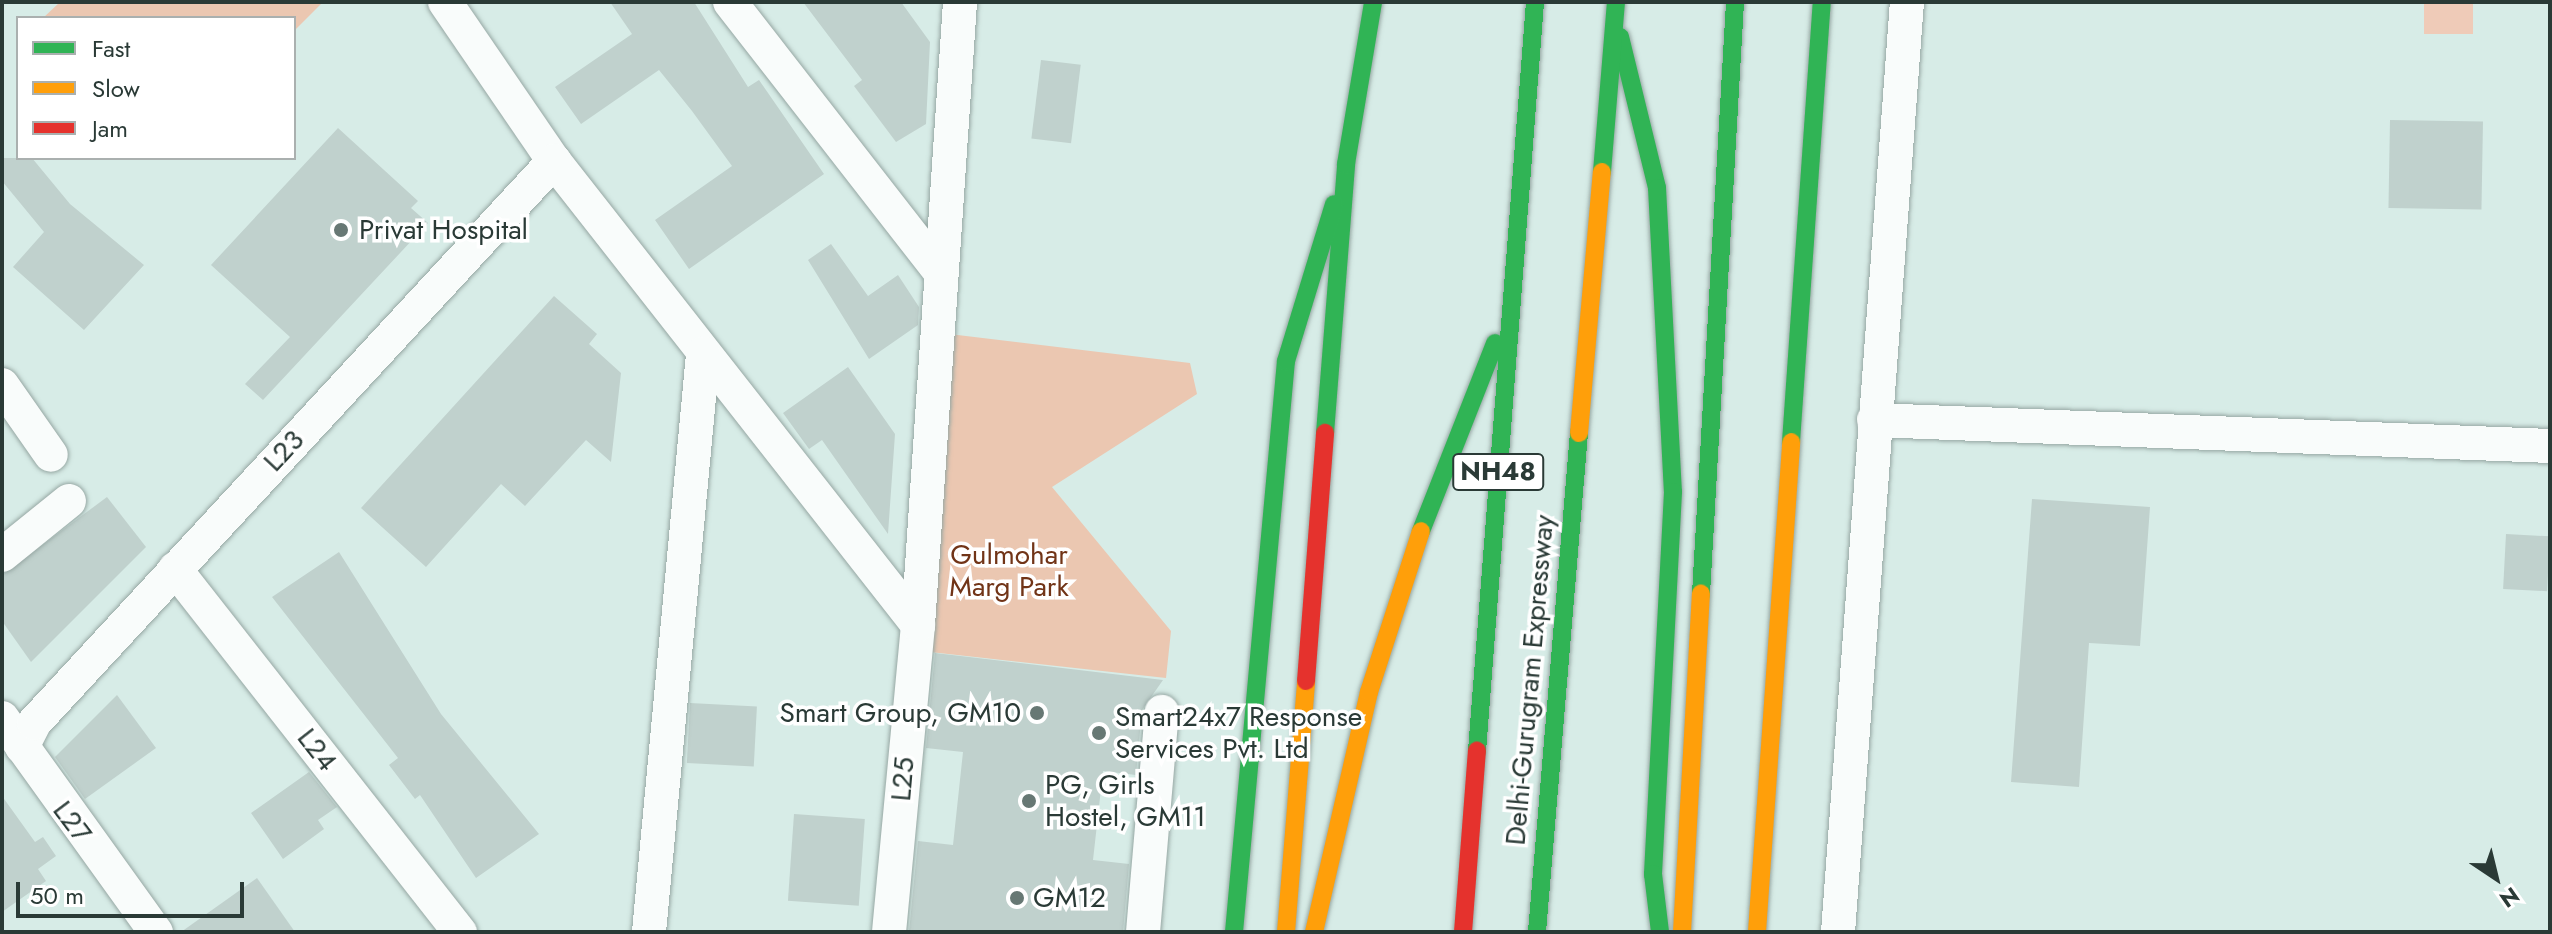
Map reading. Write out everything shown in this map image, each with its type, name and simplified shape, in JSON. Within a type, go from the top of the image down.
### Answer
[{"type":"main road","points":[[1286,932],[1346,164],[1373,2]]},
{"type":"main road","points":[[1682,932],[1735,2]]},
{"type":"main road","points":[[1757,932],[1822,2]]},
{"type":"main road","name":"Delhi-Gurugram Expressway","points":[[1463,932],[1534,7]]},
{"type":"main road","points":[[1615,11],[1657,188],[1673,492],[1653,874],[1660,932]]},
{"type":"main road","name":"Delhi-Gurugram Expressway","points":[[1537,932],[1615,11]]},
{"type":"main road","points":[[1234,932],[1286,361],[1346,164]]},
{"type":"main road","points":[[1314,932],[1369,692],[1429,507],[1511,303]]},
{"type":"street","points":[[445,2],[554,161],[918,625]]},
{"type":"street","points":[[730,2],[937,268]]},
{"type":"street","name":"L25","points":[[889,932],[918,625],[937,268],[960,2]]},
{"type":"street","points":[[1838,932],[1907,2]]},
{"type":"street","name":"L23","points":[[22,747],[34,723],[554,161]]},
{"type":"street","points":[[649,932],[703,354]]},
{"type":"street","points":[[2,385],[51,455]]},
{"type":"street","points":[[1874,420],[2550,446]]},
{"type":"street","points":[[2,555],[69,501]]},
{"type":"street","name":"L24","points":[[175,569],[460,932]]},
{"type":"street","points":[[1143,932],[1162,712]]},
{"type":"street","name":"L27","points":[[2,718],[156,932]]},
{"type":"green space","points":[[60,2],[323,2],[296,29],[296,16],[45,16]]},
{"type":"green space","name":"Gulmohar Marg Park","points":[[941,333],[1190,363],[1197,394],[1052,487],[1171,631],[1166,678],[921,651]]},
{"type":"shaded area","points":[[2424,2],[2473,2],[2473,34],[2424,34]]},
{"type":"building","points":[[610,2],[694,2],[748,87],[759,80],[824,174],[689,269],[655,220],[732,166],[692,111],[659,70],[581,124],[555,87],[632,34]]},
{"type":"building","points":[[803,2],[901,2],[930,42],[926,124],[896,142],[854,86],[862,80]]},
{"type":"building","points":[[1041,60],[1081,65],[1071,143],[1031,138]]},
{"type":"building","points":[[2390,120],[2483,122],[2481,210],[2388,208]]},
{"type":"building","points":[[338,128],[418,201],[411,208],[428,223],[263,400],[245,384],[290,337],[211,265]]},
{"type":"building","points":[[2,158],[34,160],[70,204],[144,265],[84,330],[13,267],[44,232],[2,181]]},
{"type":"building","points":[[831,244],[868,296],[898,275],[919,307],[918,325],[869,359],[808,260]]},
{"type":"building","points":[[554,296],[597,334],[589,344],[621,373],[611,462],[586,440],[525,506],[501,484],[426,567],[361,508]]},
{"type":"building","points":[[848,367],[895,434],[888,534],[822,440],[809,449],[783,413]]},
{"type":"building","points":[[107,497],[146,547],[31,662],[2,621],[2,575]]},
{"type":"building","points":[[2032,499],[2150,507],[2140,646],[2089,643],[2079,787],[2011,782]]},
{"type":"building","points":[[2506,534],[2550,536],[2547,591],[2503,589]]},
{"type":"building","points":[[339,552],[441,714],[539,834],[476,878],[420,795],[415,799],[389,765],[398,758],[272,597]]},
{"type":"building","points":[[935,653],[1163,680],[1142,710],[1136,775],[1103,771],[1093,860],[1129,864],[1123,932],[909,932],[918,841],[953,845],[963,752],[926,748]]},
{"type":"building","points":[[117,695],[156,748],[85,799],[55,757]]},
{"type":"building","points":[[690,703],[757,707],[754,766],[687,763]]},
{"type":"building","points":[[309,772],[337,807],[318,820],[324,829],[283,859],[251,813]]},
{"type":"building","points":[[2,796],[35,842],[43,837],[56,856],[38,869],[46,881],[2,912]]},
{"type":"building","points":[[794,814],[865,819],[859,906],[788,901]]},
{"type":"building","points":[[257,878],[295,932],[181,932]]},
{"type":"traffic: fast","points":[[1325,433],[1346,164],[1373,2]]},
{"type":"traffic: fast","points":[[1477,751],[1535,2]]},
{"type":"traffic: fast","points":[[1602,172],[1616,2]]},
{"type":"traffic: fast","points":[[1701,594],[1735,2]]},
{"type":"traffic: fast","points":[[1791,442],[1822,2]]},
{"type":"traffic: fast","points":[[1620,37],[1657,188],[1673,492],[1653,874],[1660,932]]},
{"type":"traffic: fast","points":[[1234,932],[1286,361],[1334,204]]},
{"type":"traffic: fast","points":[[1421,531],[1495,343]]},
{"type":"traffic: fast","points":[[1537,932],[1579,433]]},
{"type":"traffic: slow","points":[[1579,433],[1602,172]]},
{"type":"traffic: slow","points":[[1757,932],[1791,442]]},
{"type":"traffic: slow","points":[[1314,932],[1369,692],[1421,531]]},
{"type":"traffic: slow","points":[[1682,932],[1701,594]]},
{"type":"traffic: slow","points":[[1286,932],[1306,681]]},
{"type":"traffic: jam","points":[[1306,681],[1325,433]]},
{"type":"traffic: jam","points":[[1463,932],[1477,751]]},
{"type":"place","name":"Privat Hospital","points":[[341,230]]},
{"type":"place","name":"Smart Group, GM10","points":[[1037,713]]},
{"type":"place","name":"Smart24x7 Response Services Pvt. Ltd","points":[[1099,733]]},
{"type":"place","name":"PG, Girls Hostel, GM11","points":[[1029,801]]},
{"type":"place","name":"GM12","points":[[1017,898]]}]
